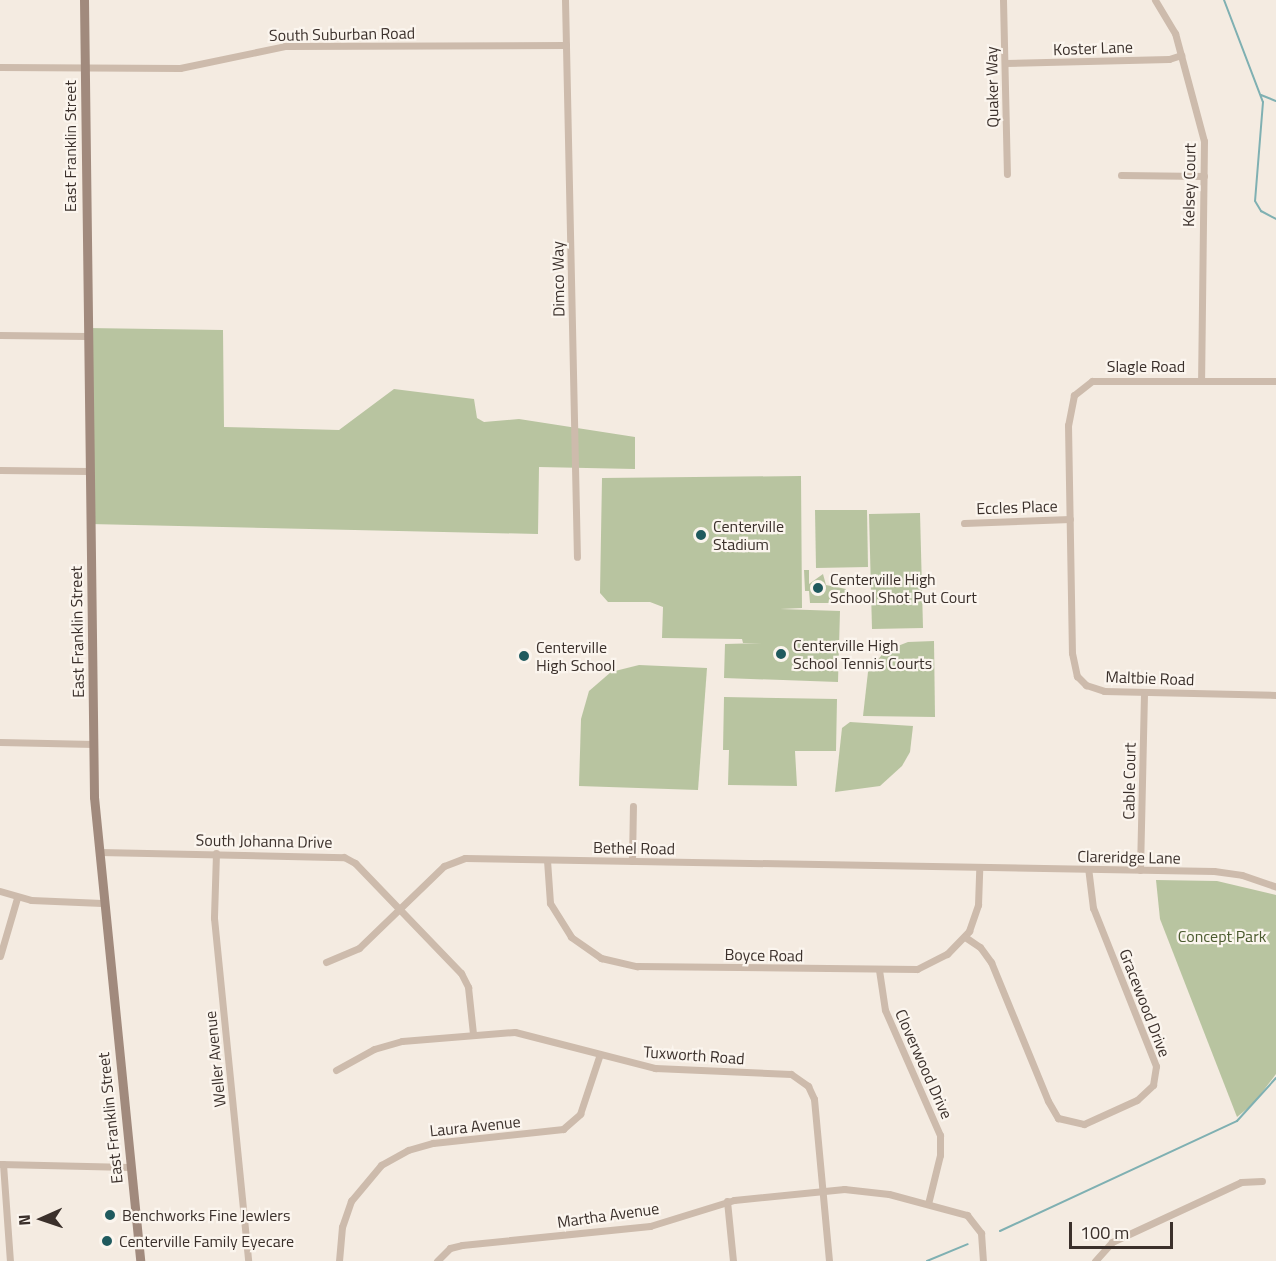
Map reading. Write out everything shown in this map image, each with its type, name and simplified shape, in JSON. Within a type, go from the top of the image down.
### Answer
[{"type":"street","name":"East Franklin Street","points":[[84,0],[94,744],[102,903],[140,1261]]},
{"type":"street","name":"Dimco Way","points":[[565,0],[577,557]]},
{"type":"street","name":"Quaker Way","points":[[1003,0],[1008,174]]},
{"type":"street","name":"Kelsey Court","points":[[1155,0],[1168,18],[1203,128],[1201,380]]},
{"type":"street","name":"South Suburban Road","points":[[0,67],[180,68],[285,46],[566,45]]},
{"type":"street","name":"Koster Lane","points":[[1005,63],[1169,59],[1181,55]]},
{"type":"street","points":[[1120,175],[1204,176]]},
{"type":"street","points":[[0,335],[87,336]]},
{"type":"street","name":"Slagle Road","points":[[1070,519],[1068,410],[1077,390],[1098,380],[1276,381]]},
{"type":"street","points":[[0,470],[89,471]]},
{"type":"street","name":"Eccles Place","points":[[964,523],[1070,519]]},
{"type":"street","name":"Maltbie Road","points":[[1070,519],[1074,668],[1081,681],[1093,688],[1144,693],[1276,695]]},
{"type":"street","name":"Cable Court","points":[[1140,870],[1144,693]]},
{"type":"street","points":[[0,742],[94,744]]},
{"type":"street","points":[[632,861],[633,806]]},
{"type":"street","name":"South Johanna Drive","points":[[99,852],[344,857],[355,863],[465,979],[473,1034]]},
{"type":"street","name":"Weller Avenue","points":[[216,854],[214,918],[248,1261]]},
{"type":"street","name":"Bethel Road","points":[[326,962],[359,948],[444,866],[456,859],[980,868]]},
{"type":"street","name":"Boyce Road","points":[[547,860],[548,896],[561,924],[588,951],[613,963],[879,970],[929,965],[947,954],[965,937],[978,905],[980,868]]},
{"type":"street","name":"Clareridge Lane","points":[[980,868],[1230,873],[1276,886]]},
{"type":"street","name":"Gracewood Drive","points":[[965,937],[991,962],[1048,1101],[1058,1118],[1084,1124],[1137,1101],[1153,1085],[1156,1066],[1093,908],[1088,870]]},
{"type":"street","points":[[0,891],[17,898],[102,903]]},
{"type":"street","points":[[0,956],[17,898]]},
{"type":"street","name":"Cloverwood Drive","points":[[879,970],[885,1010],[940,1136],[940,1155],[928,1204]]},
{"type":"street","name":"Tuxworth Road","points":[[336,1070],[387,1044],[473,1034],[528,1033],[600,1054],[672,1070],[797,1077],[808,1086],[814,1099],[828,1261]]},
{"type":"street","name":"Laura Avenue","points":[[339,1261],[342,1227],[351,1201],[381,1165],[408,1150],[433,1143],[563,1129],[580,1114],[600,1054]]},
{"type":"street","points":[[10,1261],[1,1164],[130,1167]]},
{"type":"street","points":[[1095,1261],[1112,1242],[1241,1182],[1262,1180]]},
{"type":"street","name":"Martha Avenue","points":[[436,1261],[443,1252],[458,1246],[650,1226],[727,1201],[822,1191],[866,1190],[964,1214],[974,1221],[981,1233],[983,1261]]},
{"type":"street","points":[[727,1201],[733,1261]]},
{"type":"green space","points":[[87,328],[223,330],[224,427],[339,430],[394,389],[474,399],[477,418],[484,422],[519,419],[635,437],[635,469],[539,467],[538,534],[90,524]]},
{"type":"green space","name":"Centerville Stadium","points":[[801,476],[802,608],[780,609],[840,611],[838,682],[724,678],[725,644],[762,643],[743,643],[742,639],[662,638],[663,607],[650,602],[608,602],[600,593],[602,478]]},
{"type":"green space","points":[[815,510],[867,510],[868,567],[816,568]]},
{"type":"green space","points":[[920,513],[923,628],[872,629],[869,514]]},
{"type":"green space","points":[[804,570],[809,570],[809,584],[823,574],[826,585],[846,589],[841,603],[810,603],[809,591],[805,591]]},
{"type":"green space","points":[[934,641],[935,717],[863,716],[868,672],[885,651],[908,642]]},
{"type":"green space","points":[[639,665],[707,668],[698,790],[579,786],[581,719],[589,691],[611,672]]},
{"type":"green space","points":[[724,697],[837,699],[836,751],[795,751],[797,786],[728,785],[729,750],[723,750]]},
{"type":"green space","points":[[850,722],[913,726],[910,752],[902,766],[880,786],[835,792],[842,728]]},
{"type":"green space","name":"Concept Park","points":[[1156,880],[1217,881],[1276,895],[1276,1074],[1254,1103],[1237,1117],[1160,919]]},
{"type":"waterway","points":[[1224,0],[1263,102],[1255,201],[1261,211],[1276,219]]},
{"type":"waterway","points":[[1261,95],[1276,101]]},
{"type":"waterway","points":[[1000,1231],[1237,1121],[1276,1078]]},
{"type":"waterway","points":[[927,1261],[968,1244]]},
{"type":"place","name":"Centerville Stadium","points":[[701,535]]},
{"type":"place","name":"Centerville High School Shot Put Court","points":[[818,588]]},
{"type":"place","name":"Centerville High School Tennis Courts","points":[[781,654]]},
{"type":"place","name":"Centerville High School","points":[[524,656]]},
{"type":"place","name":"Benchworks Fine Jewlers","points":[[110,1215]]},
{"type":"place","name":"Centerville Family Eyecare","points":[[107,1241]]}]
